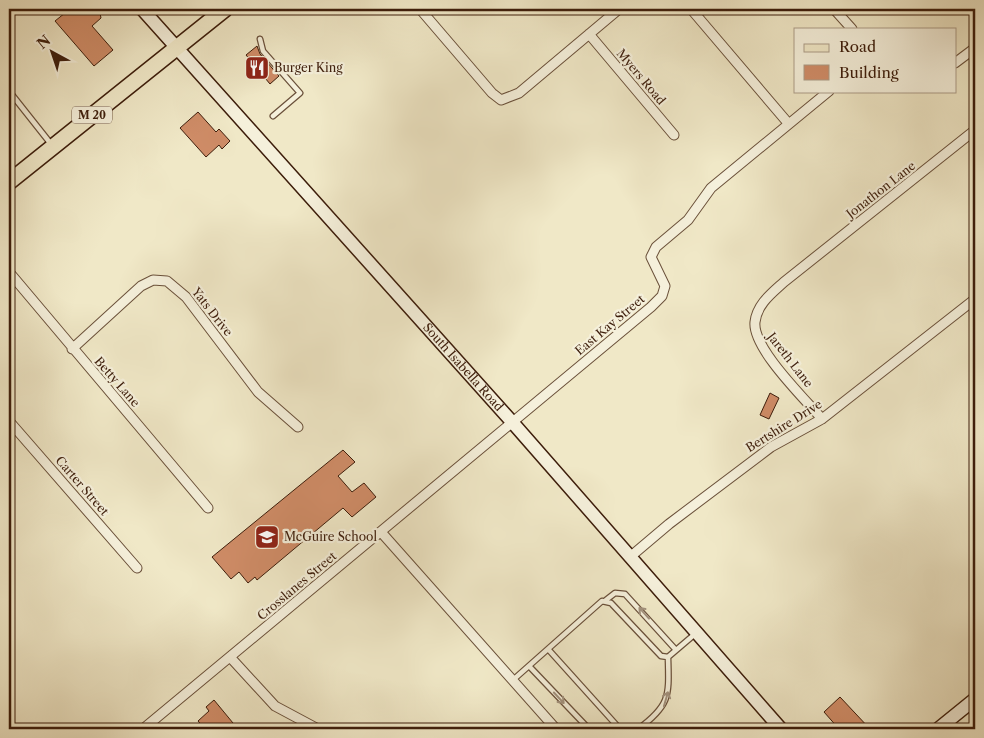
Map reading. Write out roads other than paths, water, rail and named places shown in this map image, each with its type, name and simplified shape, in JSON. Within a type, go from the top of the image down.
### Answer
[{"type":"main road","name":"South Isabella Road","points":[[142,9],[513,423],[781,729]]},
{"type":"main road","name":"M 20","points":[[9,182],[225,9]]},
{"type":"main road","points":[[938,729],[975,699]]},
{"type":"street","points":[[420,9],[492,93],[501,100],[519,93],[619,9]]},
{"type":"street","points":[[691,9],[788,123]]},
{"type":"street","points":[[834,9],[851,28]]},
{"type":"street","name":"Myers Road","points":[[589,34],[674,135]]},
{"type":"street","points":[[956,63],[975,48]]},
{"type":"street","name":"East Kay Street","points":[[513,423],[662,296],[665,286],[651,257],[656,247],[688,220],[711,188],[827,92]]},
{"type":"street","name":"Jonathon Lane","points":[[802,268],[975,130]]},
{"type":"street","name":"Jareth Lane","points":[[802,268],[763,302],[755,322],[765,351],[822,419]]},
{"type":"street","name":"Betty Lane","points":[[9,272],[208,508]]},
{"type":"street","name":"Yats Drive","points":[[72,349],[141,286],[153,280],[167,281],[186,297],[258,392],[298,427]]},
{"type":"street","name":"Bertshire Drive","points":[[630,557],[669,524],[771,447],[822,419],[975,299]]},
{"type":"street","name":"Carter Street","points":[[9,421],[136,568]]},
{"type":"street","name":"Crosslanes Street","points":[[143,729],[513,423]]},
{"type":"street","points":[[381,532],[556,729]]},
{"type":"street","points":[[230,658],[275,706],[318,729]]},
{"type":"lane","points":[[260,39],[263,51],[300,94],[274,116]]},
{"type":"lane","points":[[9,91],[53,146]]},
{"type":"lane","points":[[513,680],[602,601],[615,593],[625,594],[676,650]]},
{"type":"lane","points":[[606,600],[654,650],[661,656],[668,657]]},
{"type":"lane","points":[[638,729],[664,707],[668,689],[668,657],[696,633]]},
{"type":"lane","points":[[548,649],[620,729]]},
{"type":"lane","points":[[529,666],[589,729]]},
{"type":"place","name":"Burger King","points":[[257,68]]},
{"type":"place","name":"McGuire School","points":[[267,537]]}]
